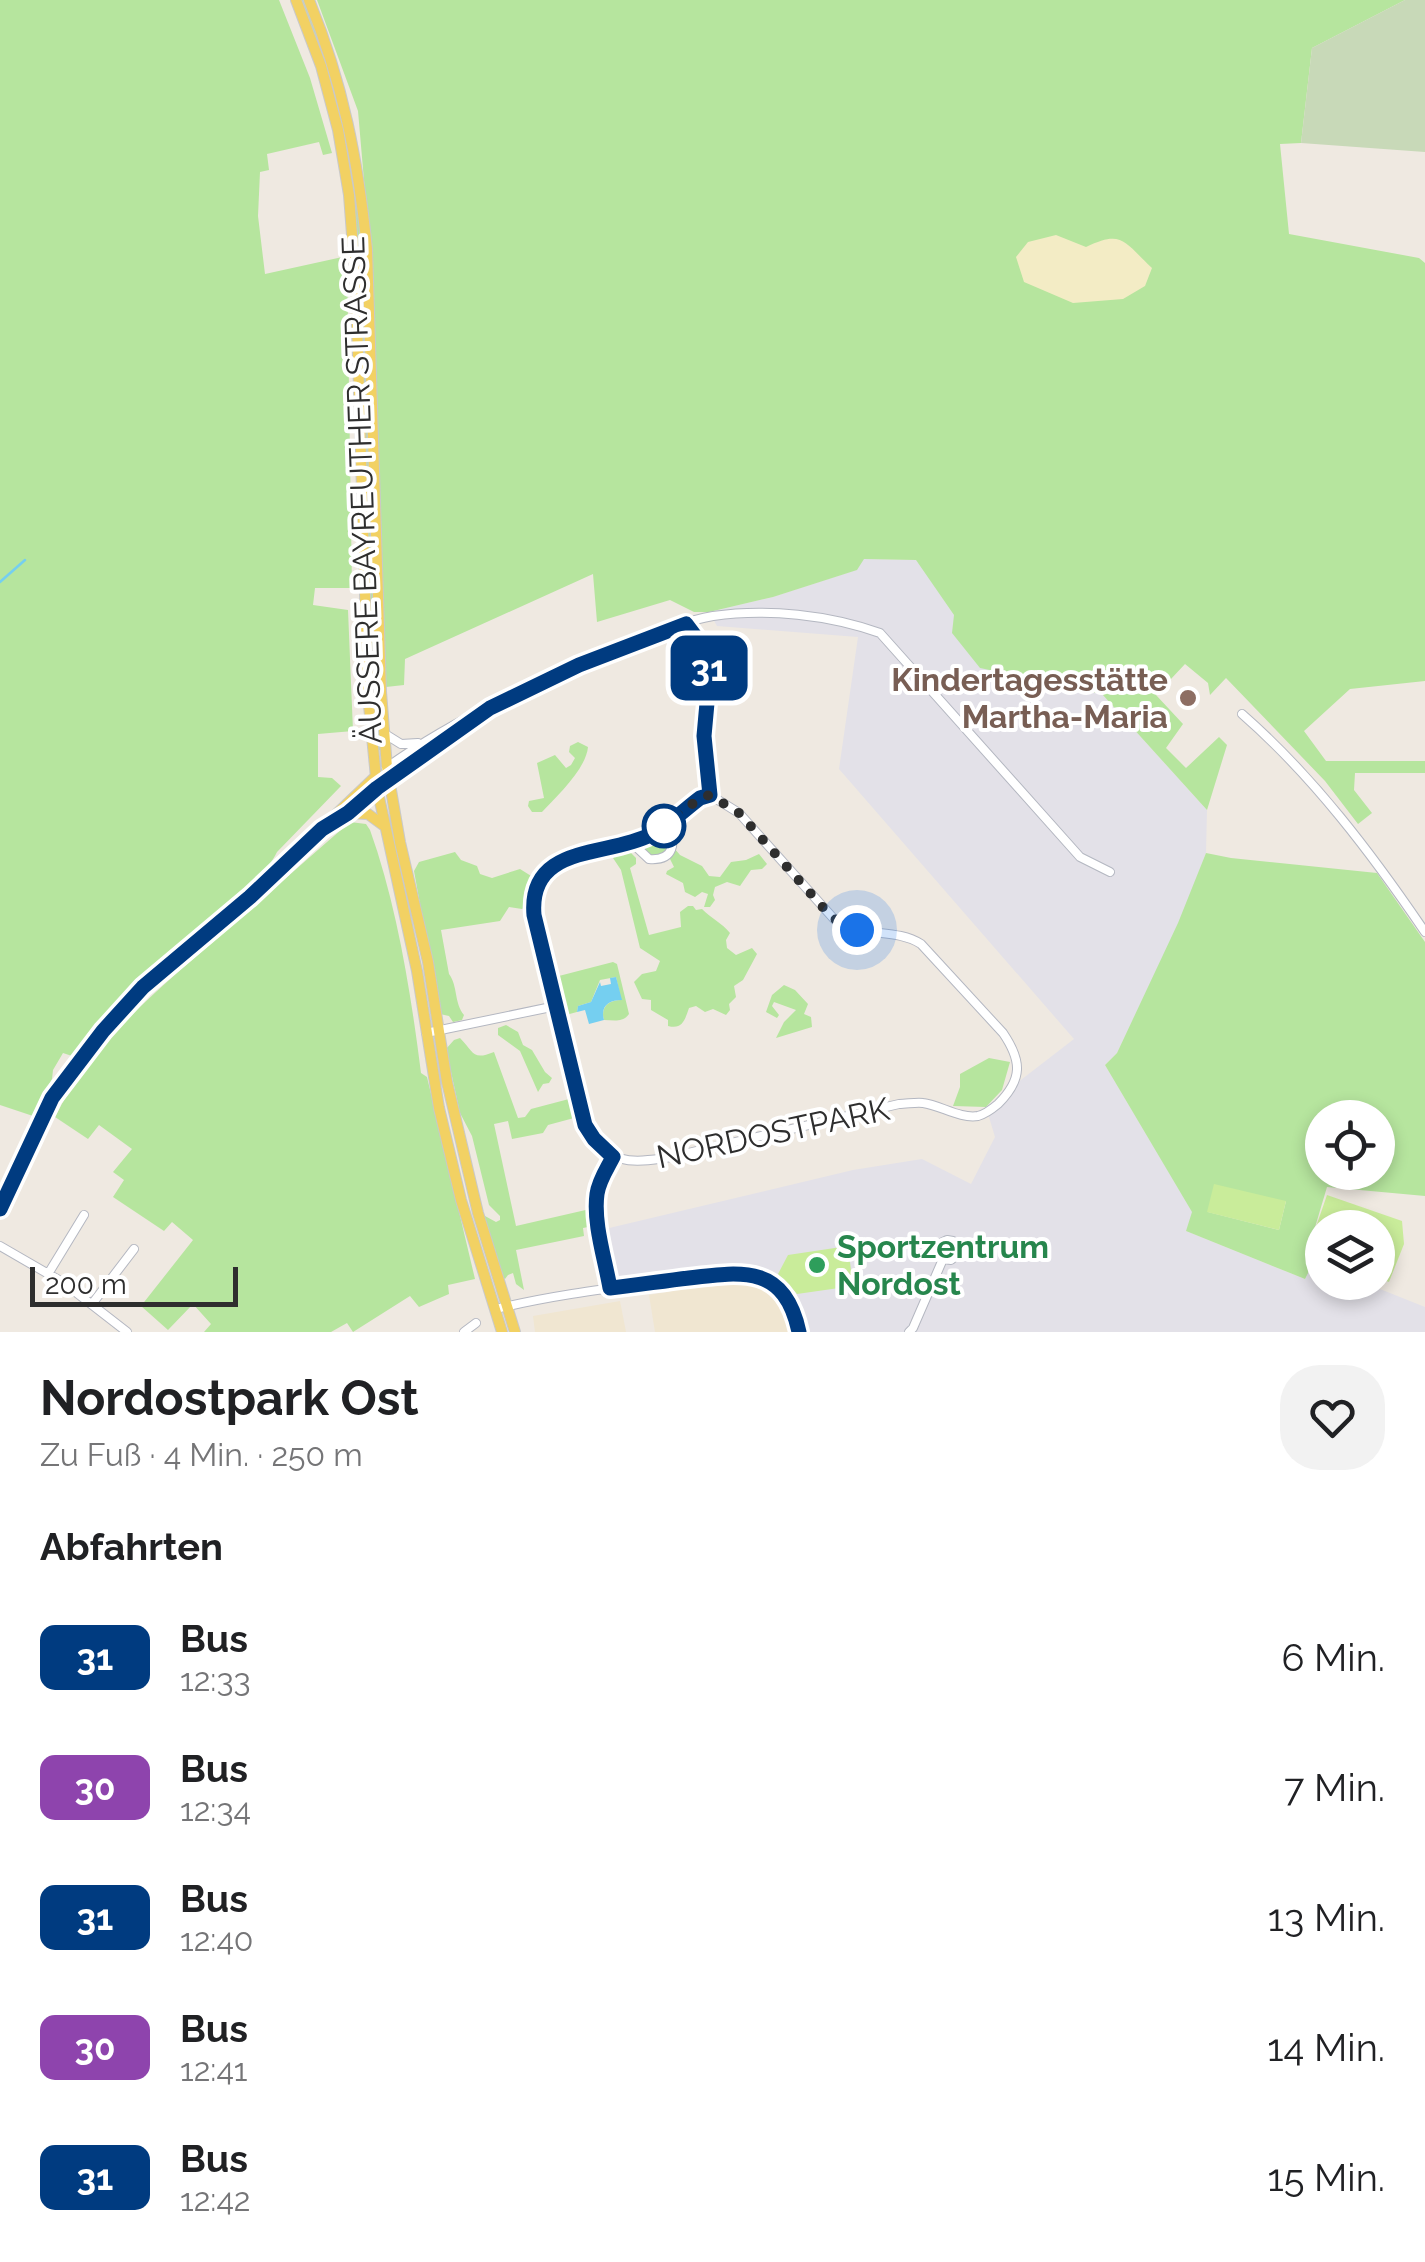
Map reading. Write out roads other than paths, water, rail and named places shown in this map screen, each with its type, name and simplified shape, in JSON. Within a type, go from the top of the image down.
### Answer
[{"type":"main road","name":"ÄUSSERE BAYREUTHER STRASSE","points":[[296,0],[321,66],[338,130],[349,196],[356,287],[368,695],[376,782],[432,1032],[502,1308],[514,1332]]},
{"type":"main road","name":"ÄUSSERE BAYREUTHER STRASSE","points":[[309,0],[348,116],[359,180],[365,231],[384,732],[400,842],[428,962],[432,1032]]},
{"type":"main road","points":[[0,1209],[52,1098],[103,1031],[143,987],[250,897],[344,806],[376,782],[389,780]]},
{"type":"main road","points":[[325,826],[348,813],[376,782]]},
{"type":"main road","points":[[348,813],[368,814],[384,826]]},
{"type":"main road","name":"ÄUSSERE BAYREUTHER STRASSE","points":[[502,1308],[502,1332]]},
{"type":"street","points":[[376,782],[387,767],[453,724],[579,665],[715,616],[773,613],[843,622],[880,633],[1080,857],[1110,872]]},
{"type":"street","points":[[686,624],[698,640],[710,670],[704,736],[710,795]]},
{"type":"street","points":[[389,780],[490,708]]},
{"type":"street","points":[[1242,714],[1264,732],[1328,804],[1382,870],[1425,932]]},
{"type":"street","points":[[384,732],[401,744],[422,742]]},
{"type":"street","name":"NORDOSTPARK","points":[[710,795],[739,813],[842,925],[907,937],[921,944],[1012,1046],[1017,1059],[1015,1082],[993,1108],[972,1117],[922,1103],[899,1104],[670,1157],[636,1162],[613,1157],[585,1125],[534,915],[535,895],[541,880],[566,858],[632,843],[667,824],[700,798],[710,795]]},
{"type":"street","name":"NORDOSTPARK","points":[[632,843],[649,859],[659,860],[673,846],[667,824]]},
{"type":"street","points":[[432,1032],[556,1006]]},
{"type":"street","name":"NORDOSTPARK","points":[[610,1288],[597,1194],[613,1157]]},
{"type":"street","points":[[48,1274],[84,1215]]},
{"type":"street","points":[[0,1246],[48,1274],[128,1332]]},
{"type":"street","points":[[92,1304],[134,1249]]},
{"type":"street","points":[[909,1332],[943,1259]]},
{"type":"street","points":[[502,1308],[610,1288],[730,1272],[756,1274],[773,1282],[787,1297],[799,1332]]},
{"type":"street","points":[[464,1332],[476,1323]]},
{"type":"water","points":[[616,977],[622,1000],[607,1005],[604,1020],[589,1024],[585,1010],[577,1012],[578,1006],[591,1002],[600,982],[601,986],[611,984],[610,978]]},
{"type":"waterway","points":[[0,582],[25,560]]},
{"type":"place","name":"Kindertagesstätte Martha-Maria","points":[[1188,698]]},
{"type":"place","name":"Sportzentrum Nordost","points":[[817,1265]]}]
